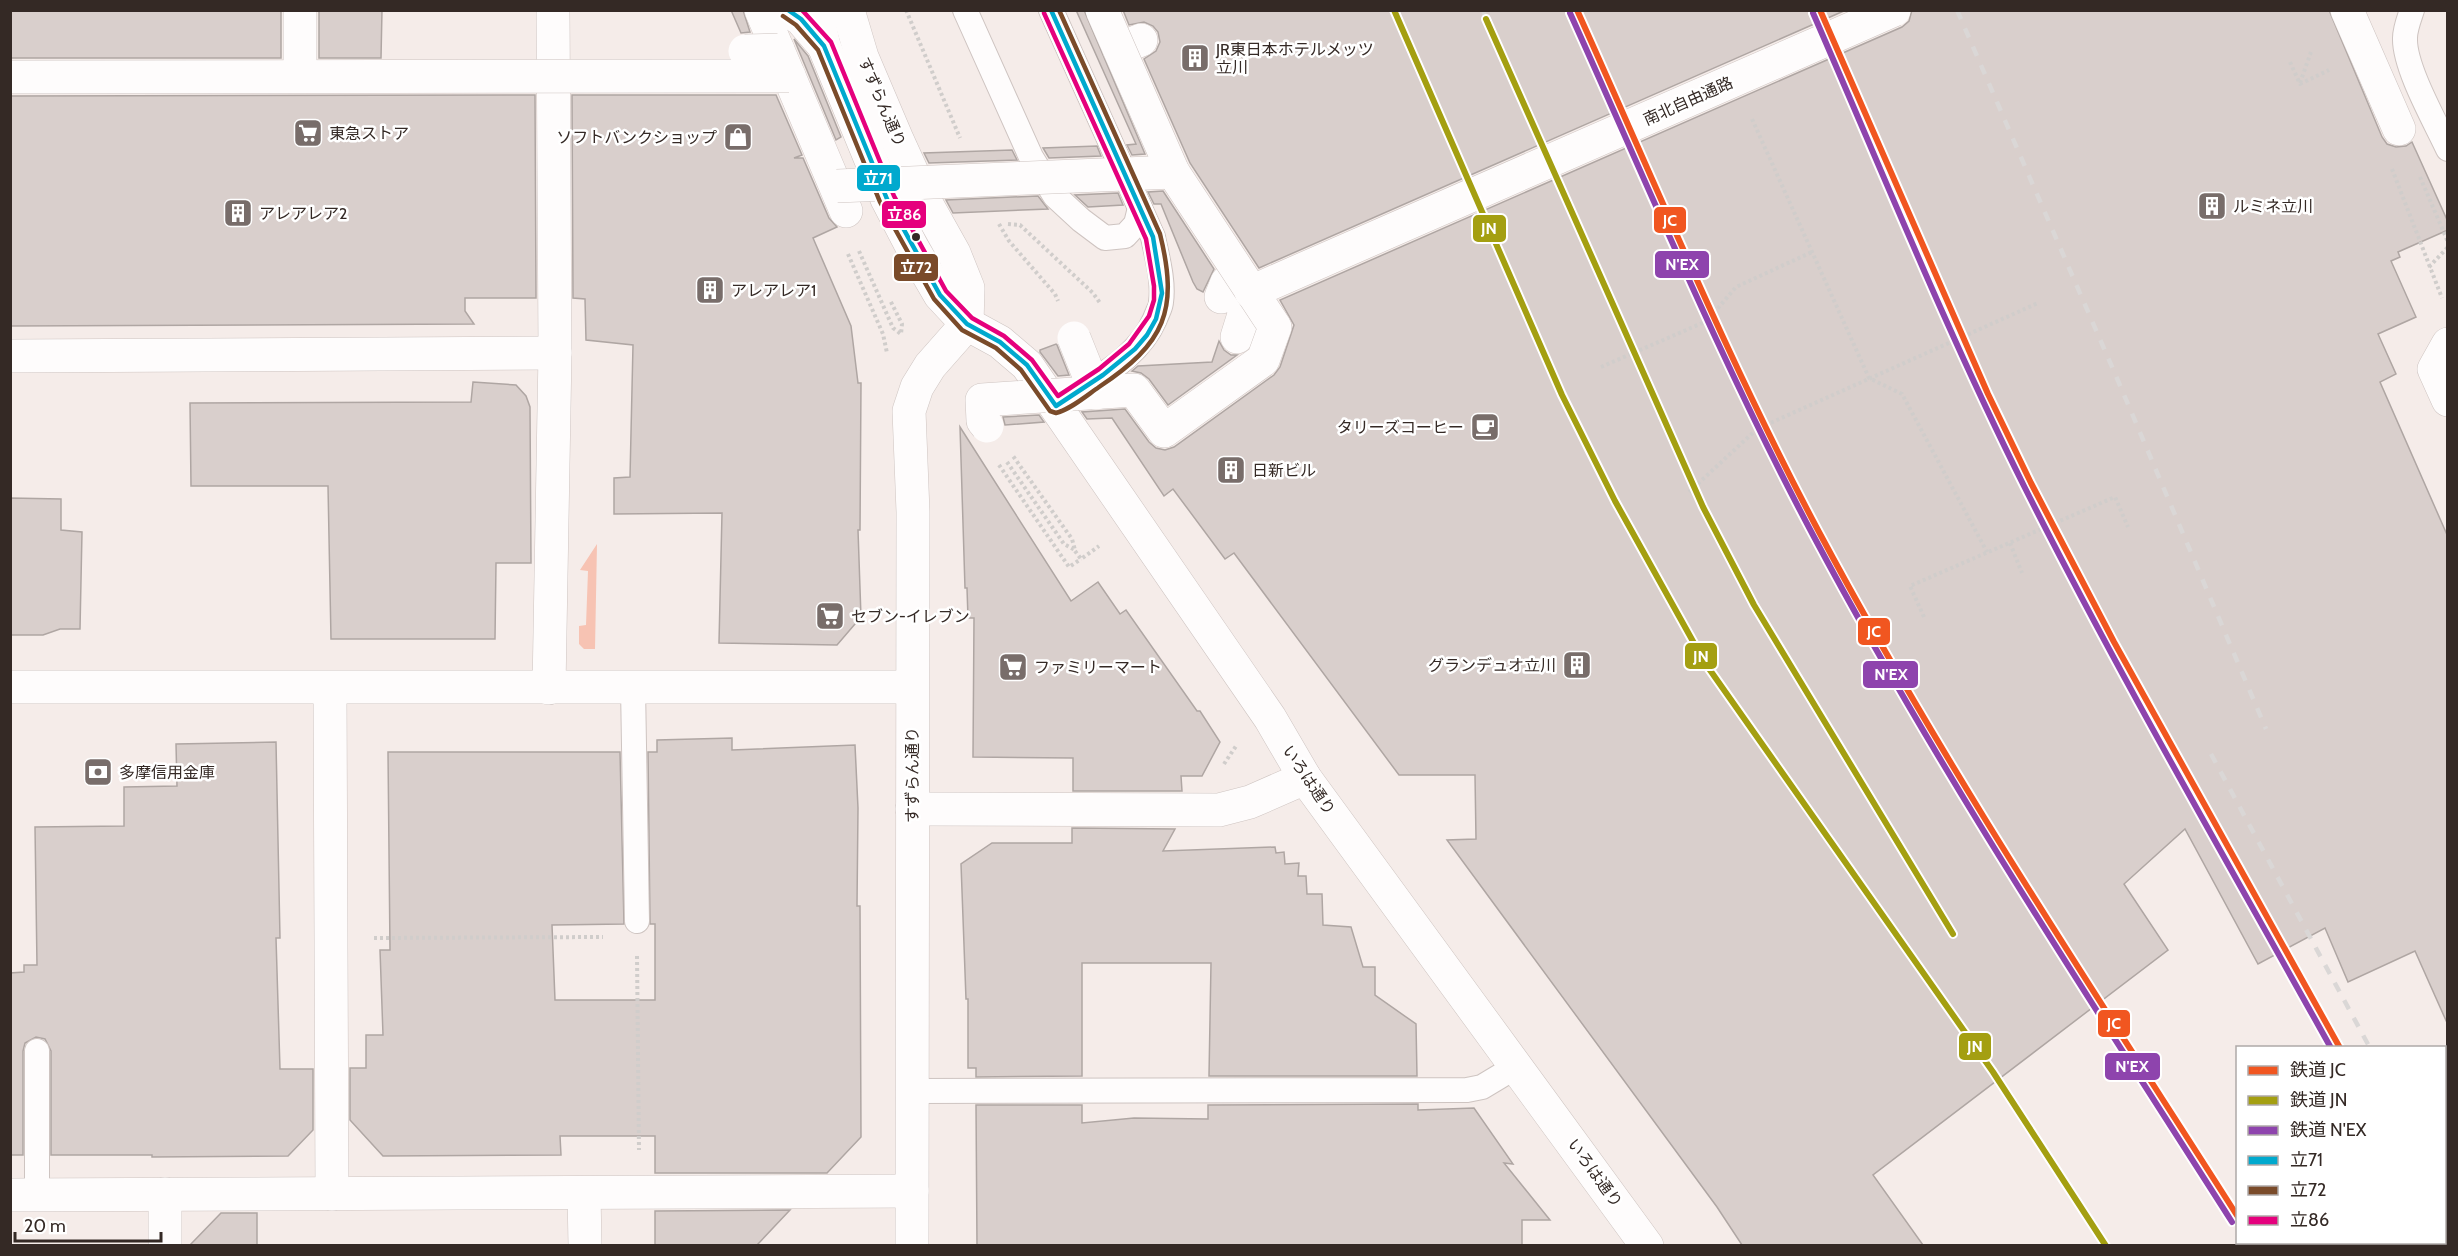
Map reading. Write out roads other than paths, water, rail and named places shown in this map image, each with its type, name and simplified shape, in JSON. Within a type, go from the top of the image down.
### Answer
[{"type":"street","points":[[298,56],[300,10]]},
{"type":"street","points":[[549,688],[555,353],[553,10]]},
{"type":"street","points":[[761,10],[846,210],[1173,172]]},
{"type":"street","points":[[787,10],[801,19],[824,46]]},
{"type":"street","points":[[816,10],[824,46]]},
{"type":"street","name":"すずらん通り","points":[[848,10],[862,57],[896,137],[926,203],[954,253],[968,288],[967,324],[930,366],[917,387],[909,411],[913,512],[912,1245]]},
{"type":"street","points":[[992,438],[983,421],[982,400],[1134,390],[1164,431],[1263,360],[1275,327],[1236,294],[1173,172],[1130,45],[1102,10]]},
{"type":"street","name":"南北自由通路","points":[[1236,294],[1626,128],[1894,10]]},
{"type":"street","points":[[2347,10],[2399,129]]},
{"type":"street","name":"すずらん通り","points":[[824,46],[887,199],[940,295],[967,324]]},
{"type":"street","points":[[745,51],[784,63]]},
{"type":"street","points":[[10,77],[298,56],[784,63]]},
{"type":"street","points":[[1236,294],[1237,337]]},
{"type":"street","name":"いろは通り","points":[[967,324],[1000,342],[1027,365],[1270,718],[1305,778],[1647,1245]]},
{"type":"street","points":[[1074,338],[1095,393]]},
{"type":"street","points":[[2448,344],[2434,369],[2448,400]]},
{"type":"street","points":[[10,356],[555,353]]},
{"type":"street","points":[[10,687],[912,687]]},
{"type":"street","points":[[330,688],[332,1194]]},
{"type":"street","points":[[912,809],[1219,810],[1250,802],[1305,778]]},
{"type":"street","points":[[24,1195],[912,1191]]},
{"type":"street","points":[[584,1193],[585,1245]]},
{"type":"street","points":[[165,1194],[165,1245]]},
{"type":"lane","points":[[965,10],[1031,157],[1055,196],[1081,220],[1106,238],[1125,236],[1136,224],[1140,208]]},
{"type":"lane","points":[[1051,10],[1153,237],[1160,276],[1161,302],[1151,327],[1137,348],[1117,366],[1056,406]]},
{"type":"lane","points":[[2412,10],[2405,39],[2409,62],[2448,149]]},
{"type":"lane","points":[[633,687],[637,921]]},
{"type":"lane","points":[[24,1195],[36,1051]]},
{"type":"lane","points":[[912,1091],[1467,1090],[1482,1087],[1517,1066]]},
{"type":"railway","points":[[1483,10],[1486,19]]},
{"type":"railway","points":[[1957,10],[2266,729]]},
{"type":"railway","points":[[2211,754],[2369,1046]]},
{"type":"rail line","name":"JN","points":[[1394,10],[1562,395],[1615,501],[1705,663],[1993,1072],[2106,1246]]},
{"type":"rail line","name":"JC","points":[[1577,10],[1754,404],[1867,620],[1969,793],[2236,1214]]},
{"type":"rail line","name":"JC","points":[[1820,10],[1988,394],[2031,483],[2114,642],[2339,1046]]},
{"type":"rail line","name":"N'EX","points":[[1570,13],[1748,407],[1861,623],[1911,711],[2016,883],[2232,1222]]},
{"type":"rail line","name":"N'EX","points":[[1813,13],[1942,310],[2024,486],[2136,698],[2330,1046]]},
{"type":"rail line","name":"JN","points":[[1486,19],[1703,507],[1754,605],[1953,934]]},
{"type":"place","name":"JR東日本ホテルメッツ 立川","points":[[1195,58]]},
{"type":"place","name":"東急ストア","points":[[308,133]]},
{"type":"place","name":"ソフトバンクショップ","points":[[738,137]]},
{"type":"place","name":"ルミネ立川","points":[[2212,206]]},
{"type":"place","name":"アレアレア2","points":[[238,213]]},
{"type":"place","name":"アレアレア1","points":[[710,290]]},
{"type":"place","name":"タリーズコーヒー","points":[[1485,427]]},
{"type":"place","name":"日新ビル","points":[[1231,470]]},
{"type":"place","name":"セブン-イレブン","points":[[830,616]]},
{"type":"place","name":"グランデュオ立川","points":[[1577,665]]},
{"type":"place","name":"ファミリーマート","points":[[1013,667]]},
{"type":"place","name":"多摩信用金庫","points":[[98,772]]}]
